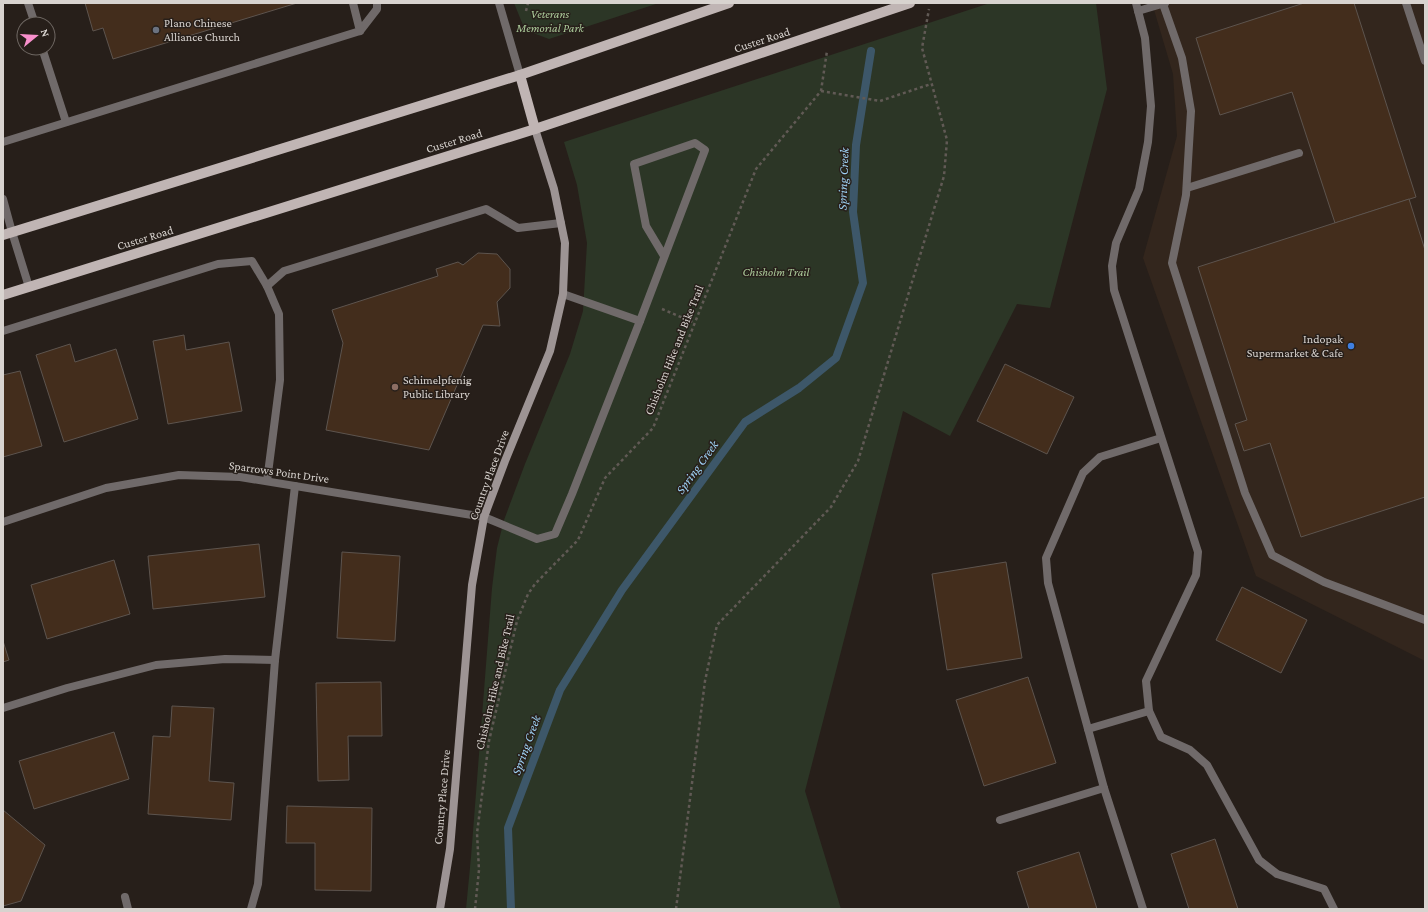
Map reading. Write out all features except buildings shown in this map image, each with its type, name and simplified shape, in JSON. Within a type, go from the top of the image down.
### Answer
[{"type":"main road","points":[[7,234],[520,74],[729,3]]},
{"type":"main road","name":"Custer Road","points":[[3,295],[535,130],[910,3]]},
{"type":"main road","points":[[520,74],[535,130]]},
{"type":"street","points":[[28,3],[32,16]]},
{"type":"street","points":[[353,3],[360,31]]},
{"type":"street","points":[[3,142],[360,31],[377,9],[376,3]]},
{"type":"street","points":[[499,3],[520,74]]},
{"type":"street","points":[[1334,909],[1324,888],[1276,874],[1259,860],[1207,765],[1190,750],[1161,737],[1149,710],[1146,681],[1196,575],[1198,552],[1114,290],[1112,266],[1116,243],[1139,189],[1148,142],[1151,106],[1145,38],[1137,7],[1164,3],[1182,58],[1191,111],[1187,188],[1172,264],[1245,494],[1272,556],[1324,582],[1425,620]]},
{"type":"street","points":[[1406,3],[1425,61]]},
{"type":"street","points":[[45,56],[66,122]]},
{"type":"street","name":"Country Place Drive","points":[[440,909],[450,849],[472,584],[484,517],[550,351],[563,294],[565,243],[554,189],[535,130]]},
{"type":"street","points":[[563,294],[640,321],[705,150],[695,143],[634,164],[646,226],[664,256]]},
{"type":"street","points":[[1187,188],[1299,153]]},
{"type":"street","points":[[3,199],[7,234],[29,287]]},
{"type":"street","points":[[268,286],[284,271],[486,209],[518,228],[561,222]]},
{"type":"street","points":[[3,330],[218,264],[252,261],[268,286],[279,314],[280,380],[267,481]]},
{"type":"street","name":"Sparrows Point Drive","points":[[3,522],[106,488],[179,475],[240,477],[484,517],[537,539],[555,534],[640,321]]},
{"type":"street","points":[[1143,909],[1104,788],[1048,583],[1046,558],[1083,473],[1100,457],[1161,438]]},
{"type":"street","points":[[251,909],[258,884],[275,660],[295,486]]},
{"type":"street","points":[[3,708],[67,688],[156,665],[225,659],[275,660]]},
{"type":"street","points":[[1088,729],[1149,710]]},
{"type":"street","points":[[1000,820],[1104,788]]},
{"type":"street","points":[[125,897],[128,909]]},
{"type":"path","points":[[526,11],[528,3]]},
{"type":"path","points":[[676,909],[705,682],[717,625],[831,506],[858,461],[944,176],[947,140],[922,48],[930,3]]},
{"type":"path","points":[[828,46],[821,91],[880,101],[931,84]]},
{"type":"path","name":"Chisholm Hike and Bike Trail","points":[[475,909],[479,870],[477,834],[489,741],[517,621],[528,594],[535,584],[578,540],[605,478],[653,428],[756,169],[821,91]]},
{"type":"path","points":[[646,303],[695,323]]},
{"type":"shaded area","points":[[1152,3],[1425,3],[1425,661],[1256,576],[1143,258],[1177,136],[1173,74]]},
{"type":"green space","name":"Veterans Memorial Park","points":[[514,3],[659,3],[549,39],[525,30]]},
{"type":"green space","name":"Chisholm Trail","points":[[990,3],[1096,3],[1107,89],[1050,308],[1017,304],[950,436],[903,411],[805,791],[841,909],[466,909],[492,588],[497,548],[504,520],[570,354],[583,311],[587,243],[577,185],[564,142]]},
{"type":"waterway","name":"Spring Creek","points":[[511,909],[508,828],[560,690],[622,590],[745,422],[799,388],[836,358],[863,283],[853,212],[856,145],[871,51]]},
{"type":"place","name":"Plano Chinese Alliance Church","points":[[156,30]]},
{"type":"place","name":"Indopak Supermarket & Cafe","points":[[1351,346]]},
{"type":"place","name":"Schimelpfenig Public Library","points":[[395,387]]}]
